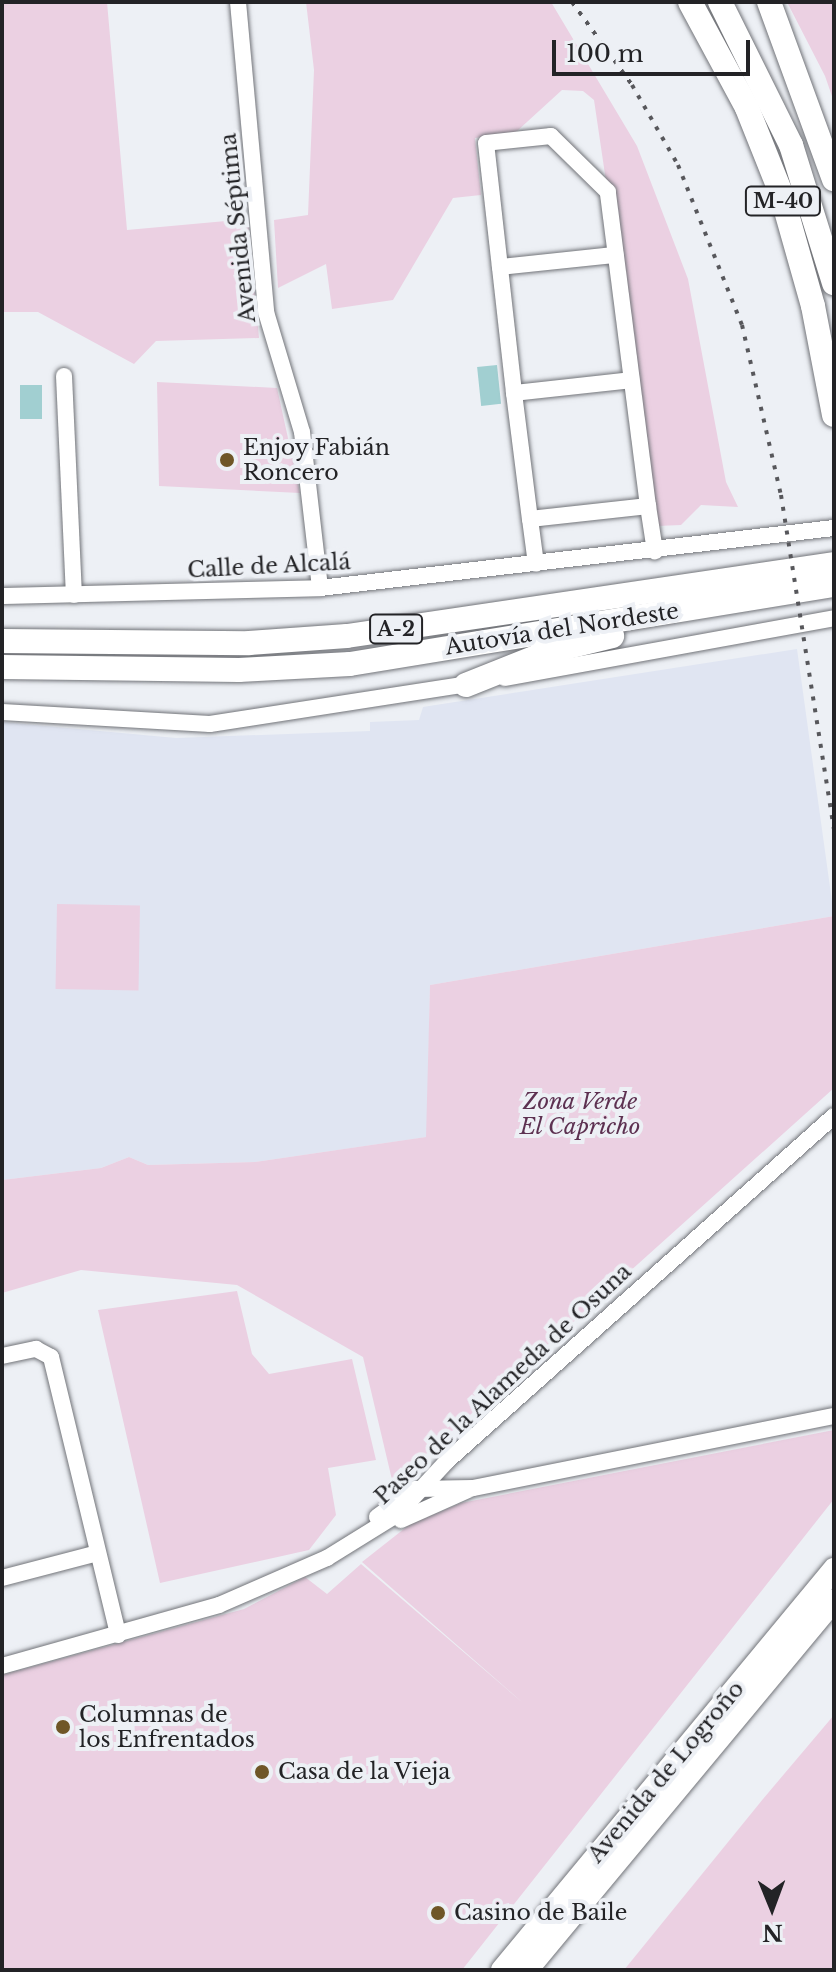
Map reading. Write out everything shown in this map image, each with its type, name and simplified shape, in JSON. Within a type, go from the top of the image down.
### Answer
[{"type":"highway","name":"M-40","points":[[690,2],[747,108],[781,193],[813,306],[834,415]]},
{"type":"highway","name":"M-40","points":[[720,2],[786,134],[834,283]]},
{"type":"highway","points":[[756,2],[785,47]]},
{"type":"highway","points":[[769,2],[834,180]]},
{"type":"highway","name":"Autovía del Nordeste","points":[[2,641],[249,643],[347,636],[834,564]]},
{"type":"highway","name":"Autovía del Nordeste","points":[[2,667],[239,670],[350,664],[834,585]]},
{"type":"highway","points":[[466,685],[551,651],[624,633],[681,611]]},
{"type":"main road","name":"Avenida de Logroño","points":[[502,1970],[833,1569]]},
{"type":"main road","name":"Avenida de Logroño","points":[[527,1970],[834,1600]]},
{"type":"street","name":"Avenida Séptima","points":[[238,2],[266,312],[302,432],[320,588]]},
{"type":"street","points":[[536,564],[486,143],[551,136],[608,192],[655,551]]},
{"type":"street","points":[[500,267],[615,255]]},
{"type":"street","points":[[64,376],[74,595]]},
{"type":"street","points":[[514,393],[631,380]]},
{"type":"street","points":[[530,519],[648,506]]},
{"type":"street","name":"Calle de Alcalá","points":[[2,596],[320,588],[834,528]]},
{"type":"street","points":[[2,712],[210,724],[466,685],[834,618]]},
{"type":"street","name":"Paseo de la Alameda de Osuna","points":[[2,1666],[219,1605],[347,1546],[375,1529],[414,1502],[447,1461],[834,1116]]},
{"type":"street","points":[[2,1356],[36,1349],[51,1357],[118,1635]]},
{"type":"street","points":[[347,1546],[402,1496],[423,1488],[473,1488],[834,1418]]},
{"type":"street","points":[[375,1529],[473,1488]]},
{"type":"street","points":[[2,1578],[98,1553]]},
{"type":"shaded area","points":[[797,649],[834,916],[430,985],[427,1137],[255,1162],[148,1165],[129,1157],[101,1168],[2,1180],[2,722],[176,738],[370,731],[370,722],[419,720],[423,707]]},
{"type":"green space","points":[[2,2],[107,2],[127,230],[248,219],[259,338],[156,341],[134,364],[38,312],[2,312]]},
{"type":"green space","points":[[306,2],[551,2],[637,146],[688,279],[726,482],[738,507],[701,505],[681,525],[657,526],[594,100],[583,91],[562,90],[516,132],[475,138],[481,195],[453,198],[393,300],[332,309],[326,264],[278,288],[274,220],[308,215],[314,70]]},
{"type":"green space","points":[[787,2],[834,2],[834,102],[825,76]]},
{"type":"green space","name":"Enjoy Fabián Roncero","points":[[157,382],[277,388],[300,493],[159,486]]},
{"type":"green space","points":[[57,904],[140,905],[139,990],[56,989]]},
{"type":"green space","name":"Zona Verde El Capricho","points":[[834,916],[834,1088],[393,1484],[363,1357],[237,1285],[81,1270],[2,1293],[2,1180],[101,1168],[129,1157],[148,1165],[255,1162],[426,1137],[430,985]]},
{"type":"green space","points":[[237,1291],[252,1354],[269,1374],[352,1359],[376,1460],[328,1468],[336,1515],[309,1550],[160,1583],[98,1310]]},
{"type":"green space","points":[[834,1430],[834,1499],[462,1970],[2,1970],[2,1675],[244,1609],[305,1577],[327,1594],[361,1564],[523,1703],[362,1562],[409,1525],[461,1503]]},
{"type":"green space","points":[[834,1715],[834,1970],[624,1970],[763,1799]]},
{"type":"water","points":[[497,365],[501,404],[481,406],[477,367]]},
{"type":"water","points":[[20,385],[42,385],[42,419],[20,419]]},
{"type":"railway","points":[[572,2],[632,85],[678,165],[742,325],[781,495],[834,829]]},
{"type":"place","name":"Enjoy Fabián Roncero","points":[[227,460]]},
{"type":"place","name":"Columnas de los Enfrentados","points":[[63,1727]]},
{"type":"place","name":"Casa de la Vieja","points":[[262,1772]]},
{"type":"place","name":"Casino de Baile","points":[[438,1913]]}]
